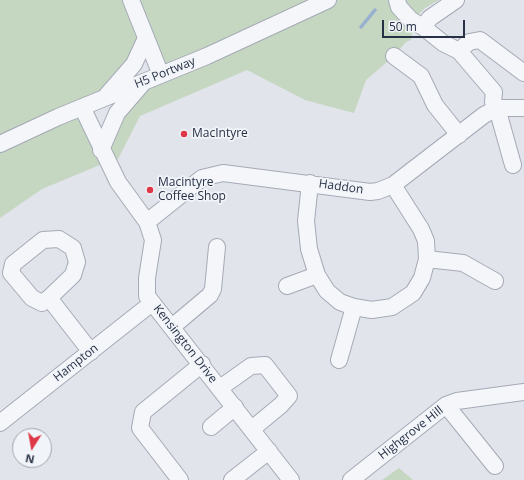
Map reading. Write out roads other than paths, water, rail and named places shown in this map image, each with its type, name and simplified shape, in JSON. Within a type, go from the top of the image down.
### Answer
[{"type":"street","points":[[131,0],[161,75]]},
{"type":"street","name":"H5 Portway","points":[[0,144],[104,97],[143,83],[207,56],[328,0]]},
{"type":"street","points":[[397,0],[399,8],[411,20],[423,27],[443,44],[459,51],[494,92],[493,102],[497,108],[513,165]]},
{"type":"street","points":[[423,27],[430,18],[456,0]]},
{"type":"street","points":[[104,97],[134,64],[146,38]]},
{"type":"street","points":[[459,51],[469,42],[480,40],[524,73]]},
{"type":"street","points":[[394,56],[421,76],[435,105],[459,135]]},
{"type":"street","points":[[101,150],[117,113],[143,83]]},
{"type":"street","name":"Kensington Drive","points":[[82,107],[101,150],[118,182],[147,222],[153,240],[146,278],[147,296],[202,364],[291,480]]},
{"type":"street","points":[[497,108],[524,108]]},
{"type":"street","name":"Haddon","points":[[147,222],[202,178],[223,173],[310,183],[370,192],[393,186],[484,115],[497,108]]},
{"type":"street","points":[[310,183],[306,221],[309,249],[317,275],[326,291],[340,302],[354,307],[372,310],[392,307],[413,294],[422,278],[427,259],[426,241],[421,229],[393,186]]},
{"type":"street","points":[[172,327],[210,295],[213,289],[217,246]]},
{"type":"street","points":[[427,259],[463,263],[495,281]]},
{"type":"street","points":[[287,286],[317,275]]},
{"type":"street","points":[[49,298],[90,352]]},
{"type":"street","name":"Hampton","points":[[0,423],[152,303]]},
{"type":"street","points":[[339,360],[354,307]]},
{"type":"street","points":[[180,480],[140,428],[143,412],[202,364]]},
{"type":"street","points":[[220,388],[251,366],[265,365],[289,396],[281,405],[252,429]]},
{"type":"street","name":"Highgrove Hill","points":[[351,480],[446,405],[457,401],[524,392]]},
{"type":"street","points":[[446,405],[495,466]]},
{"type":"street","points":[[211,427],[235,407]]},
{"type":"street","points":[[232,480],[269,451]]},
{"type":"waterway","points":[[361,27],[375,10]]},
{"type":"place","name":"MacIntyre","points":[[184,134]]},
{"type":"place","name":"Macintyre Coffee Shop","points":[[150,190]]}]
